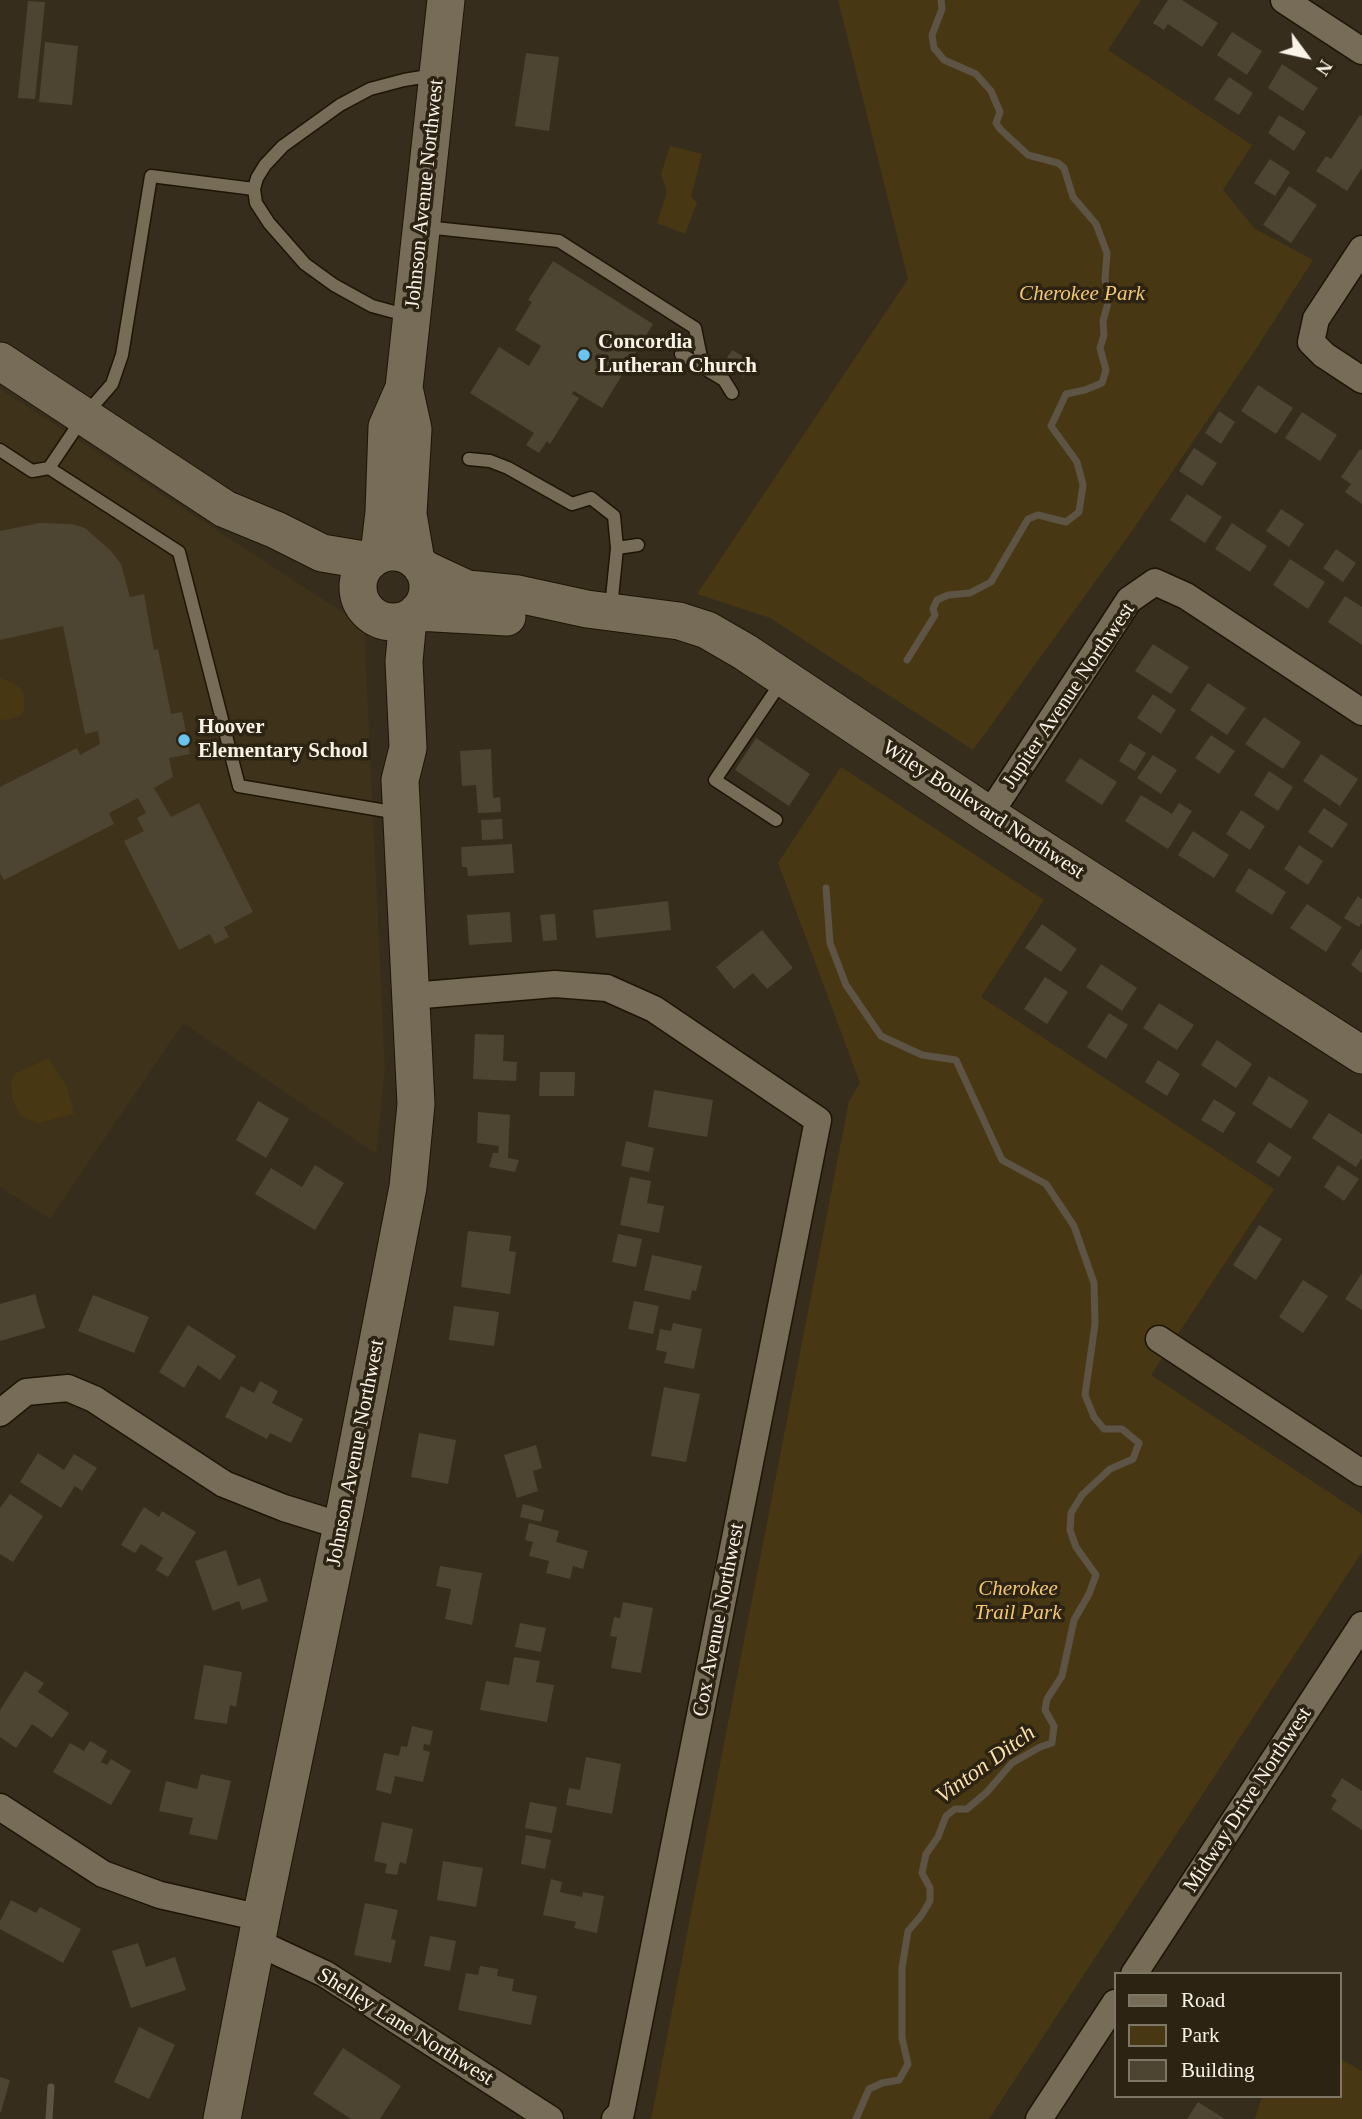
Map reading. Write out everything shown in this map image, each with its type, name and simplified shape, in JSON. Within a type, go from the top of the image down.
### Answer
[{"type":"street","name":"Johnson Avenue Northwest","points":[[374,558],[384,512],[387,427],[404,388],[446,0]]},
{"type":"street","points":[[1284,0],[1362,51]]},
{"type":"street","points":[[1362,249],[1316,319],[1311,342],[1324,355],[1362,380]]},
{"type":"street","points":[[0,361],[225,509],[322,553],[374,558],[398,552],[419,564],[428,587],[427,597],[413,615],[388,622],[365,605],[264,549],[225,509]]},
{"type":"street","name":"Johnson Avenue Northwest","points":[[404,388],[413,429],[408,514],[419,564]]},
{"type":"street","points":[[365,605],[360,578],[374,558]]},
{"type":"street","name":"Wiley Boulevard Northwest","points":[[419,564],[467,589],[518,594],[599,610],[679,621],[707,630],[1362,1055]]},
{"type":"street","name":"Jupiter Avenue Northwest","points":[[989,815],[1129,600],[1155,582],[1186,596],[1362,712]]},
{"type":"street","name":"Johnson Avenue Northwest","points":[[365,605],[379,637],[383,661],[382,748],[401,797]]},
{"type":"street","name":"Wiley Boulevard Northwest","points":[[413,615],[516,617],[599,610]]},
{"type":"street","name":"Johnson Avenue Northwest","points":[[222,2119],[408,1187],[416,1104],[401,797],[408,748],[404,661],[413,615]]},
{"type":"street","name":"Cox Avenue Northwest","points":[[411,996],[555,984],[607,989],[654,1009],[818,1120],[624,2099],[621,2113],[615,2119]]},
{"type":"street","points":[[1159,1339],[1362,1473]]},
{"type":"street","points":[[0,1413],[26,1392],[68,1388],[94,1399],[224,1484],[284,1508],[342,1526]]},
{"type":"street","name":"Midway Drive Northwest","points":[[1135,1972],[1362,1625]]},
{"type":"street","name":"Shelley Lane Northwest","points":[[0,1807],[103,1874],[258,1930],[550,2119]]},
{"type":"street","points":[[1039,2119],[1114,2005]]},
{"type":"lane","points":[[411,317],[372,306],[334,285],[305,264],[269,223],[256,203],[254,189],[257,177],[265,165],[283,146],[340,105],[370,89],[404,79],[438,74]]},
{"type":"lane","points":[[50,468],[84,416],[112,384],[122,355],[151,176],[254,189]]},
{"type":"lane","points":[[421,227],[559,241],[695,328],[703,367]]},
{"type":"lane","points":[[681,354],[723,380],[732,394]]},
{"type":"lane","points":[[0,450],[32,471],[50,468],[179,552],[239,786],[401,797]]},
{"type":"lane","points":[[469,459],[490,461],[508,468],[572,504],[591,498],[614,516],[617,548],[599,610]]},
{"type":"lane","points":[[617,548],[638,545]]},
{"type":"lane","points":[[776,820],[715,780],[784,678]]},
{"type":"shaded area","name":"Hoover Elementary School","points":[[0,389],[364,626],[385,1070],[376,1154],[183,1023],[50,1219],[0,1187]]},
{"type":"green space","name":"Cherokee Park","points":[[838,0],[1141,0],[1108,50],[1252,145],[1223,190],[1254,228],[1313,260],[1132,531],[973,750],[770,618],[697,594],[908,279]]},
{"type":"green space","points":[[670,146],[702,154],[691,196],[697,203],[685,234],[657,223],[667,192],[661,174]]},
{"type":"green space","points":[[0,678],[20,688],[24,694],[25,707],[21,715],[0,720]]},
{"type":"green space","name":"Cherokee Trail Park","points":[[841,767],[1044,900],[981,997],[1274,1189],[1151,1375],[1362,1514],[1362,1552],[989,2119],[651,2119],[849,1101],[860,1083],[778,863]]},
{"type":"green space","points":[[48,1058],[67,1087],[74,1114],[38,1123],[21,1116],[12,1099],[11,1082],[15,1074]]},
{"type":"green space","points":[[1341,2059],[1362,2071],[1362,2119],[1255,2119],[1261,2098],[1341,2098]]},
{"type":"building","points":[[1168,0],[1182,0],[1218,23],[1202,47],[1168,24],[1164,30],[1153,23]]},
{"type":"building","points":[[28,1],[45,2],[35,99],[18,98]]},
{"type":"building","points":[[1232,32],[1262,51],[1247,75],[1217,55]]},
{"type":"building","points":[[45,42],[78,46],[72,105],[39,102]]},
{"type":"building","points":[[526,53],[559,57],[549,131],[515,126]]},
{"type":"building","points":[[1282,64],[1318,88],[1303,111],[1268,88]]},
{"type":"building","points":[[1229,77],[1253,93],[1239,115],[1214,99]]},
{"type":"building","points":[[1279,115],[1306,132],[1294,151],[1268,133]]},
{"type":"building","points":[[1360,115],[1362,168],[1347,191],[1316,171],[1326,156],[1331,159]]},
{"type":"building","points":[[1270,159],[1290,172],[1275,196],[1254,183]]},
{"type":"building","points":[[1289,186],[1317,205],[1291,243],[1263,225]]},
{"type":"building","name":"Concordia Lutheran Church","points":[[553,261],[653,324],[602,408],[574,391],[572,394],[579,398],[550,444],[547,441],[539,453],[526,445],[534,433],[470,393],[499,347],[529,366],[541,346],[515,330],[532,302],[528,300]]},
{"type":"building","points":[[732,350],[753,362],[744,377],[723,364]]},
{"type":"building","points":[[1258,385],[1293,408],[1276,434],[1241,411]]},
{"type":"building","points":[[1219,411],[1235,422],[1221,444],[1205,433]]},
{"type":"building","points":[[1302,412],[1337,435],[1320,461],[1285,438]]},
{"type":"building","points":[[1194,448],[1217,463],[1202,486],[1179,471]]},
{"type":"building","points":[[1360,449],[1362,504],[1345,492],[1351,484],[1341,477]]},
{"type":"building","points":[[1187,494],[1222,517],[1205,543],[1170,520]]},
{"type":"building","points":[[1281,509],[1304,524],[1289,547],[1266,531]]},
{"type":"building","points":[[39,523],[72,524],[85,528],[112,552],[121,564],[130,597],[144,594],[154,650],[158,649],[171,714],[182,712],[190,754],[169,758],[173,777],[154,788],[171,817],[199,803],[253,912],[224,927],[229,937],[215,944],[210,934],[179,950],[124,841],[144,831],[137,818],[146,813],[138,798],[109,813],[114,824],[4,880],[0,873],[0,787],[77,748],[80,755],[100,744],[98,731],[85,734],[63,626],[0,640],[0,531]]},
{"type":"building","points":[[1232,523],[1267,546],[1250,572],[1215,549]]},
{"type":"building","points":[[1336,549],[1356,563],[1343,582],[1323,568]]},
{"type":"building","points":[[1290,559],[1325,582],[1308,609],[1273,585]]},
{"type":"building","points":[[1345,596],[1362,607],[1362,645],[1328,622]]},
{"type":"building","points":[[1153,644],[1189,667],[1171,694],[1135,671]]},
{"type":"building","points":[[1208,683],[1246,708],[1227,735],[1190,710]]},
{"type":"building","points":[[1153,694],[1176,710],[1161,734],[1137,718]]},
{"type":"building","points":[[1264,717],[1301,742],[1283,769],[1245,744]]},
{"type":"building","points":[[1211,735],[1235,751],[1219,774],[1195,758]]},
{"type":"building","points":[[756,738],[810,774],[789,806],[735,770]]},
{"type":"building","points":[[1130,743],[1146,753],[1135,771],[1119,761]]},
{"type":"building","points":[[491,749],[493,798],[500,797],[501,812],[478,813],[476,785],[462,786],[460,751]]},
{"type":"building","points":[[1321,754],[1358,779],[1340,806],[1303,781]]},
{"type":"building","points":[[1153,755],[1177,770],[1161,794],[1137,778]]},
{"type":"building","points":[[1080,758],[1117,782],[1102,805],[1065,781]]},
{"type":"building","points":[[1269,771],[1293,787],[1278,811],[1254,795]]},
{"type":"building","points":[[1141,795],[1172,814],[1179,803],[1192,811],[1168,849],[1125,821]]},
{"type":"building","points":[[1324,808],[1348,824],[1332,848],[1308,832]]},
{"type":"building","points":[[1241,810],[1265,826],[1250,850],[1226,834]]},
{"type":"building","points":[[502,819],[503,839],[482,840],[481,820]]},
{"type":"building","points":[[1193,831],[1229,855],[1214,878],[1178,855]]},
{"type":"building","points":[[512,844],[514,873],[468,876],[467,867],[462,867],[461,847]]},
{"type":"building","points":[[1299,845],[1323,861],[1308,885],[1284,869]]},
{"type":"building","points":[[1249,868],[1286,892],[1272,915],[1235,891]]},
{"type":"building","points":[[1358,896],[1362,899],[1362,923],[1359,927],[1344,918]]},
{"type":"building","points":[[668,901],[671,930],[596,938],[593,910]]},
{"type":"building","points":[[1307,904],[1342,927],[1326,952],[1290,928]]},
{"type":"building","points":[[510,912],[512,942],[469,945],[467,915]]},
{"type":"building","points":[[555,914],[557,940],[543,941],[540,915]]},
{"type":"building","points":[[1042,924],[1077,949],[1061,972],[1025,948]]},
{"type":"building","points":[[762,930],[793,968],[767,989],[753,973],[734,989],[716,967]]},
{"type":"building","points":[[1362,948],[1362,973],[1351,965]]},
{"type":"building","points":[[1101,964],[1137,988],[1122,1011],[1086,987]]},
{"type":"building","points":[[1045,977],[1068,992],[1047,1024],[1024,1009]]},
{"type":"building","points":[[1159,1003],[1194,1025],[1177,1050],[1143,1028]]},
{"type":"building","points":[[1109,1013],[1128,1025],[1106,1059],[1087,1047]]},
{"type":"building","points":[[475,1034],[504,1035],[503,1061],[517,1062],[516,1081],[473,1079]]},
{"type":"building","points":[[1217,1040],[1252,1064],[1236,1088],[1201,1065]]},
{"type":"building","points":[[1158,1060],[1180,1074],[1167,1096],[1145,1082]]},
{"type":"building","points":[[540,1072],[575,1072],[574,1096],[539,1096]]},
{"type":"building","points":[[1269,1076],[1309,1101],[1291,1129],[1252,1104]]},
{"type":"building","points":[[654,1090],[713,1100],[707,1137],[648,1127]]},
{"type":"building","points":[[1214,1099],[1236,1113],[1223,1133],[1201,1120]]},
{"type":"building","points":[[258,1101],[289,1119],[266,1158],[236,1140]]},
{"type":"building","points":[[478,1112],[510,1115],[508,1158],[519,1160],[515,1172],[489,1167],[493,1153],[498,1153],[499,1146],[477,1143]]},
{"type":"building","points":[[1329,1113],[1362,1134],[1362,1158],[1356,1167],[1312,1138]]},
{"type":"building","points":[[626,1141],[654,1148],[649,1172],[621,1166]]},
{"type":"building","points":[[1269,1142],[1292,1157],[1279,1177],[1256,1162]]},
{"type":"building","points":[[315,1165],[344,1183],[315,1230],[255,1194],[271,1168],[302,1187]]},
{"type":"building","points":[[1338,1165],[1359,1179],[1344,1201],[1324,1187]]},
{"type":"building","points":[[630,1177],[651,1181],[647,1203],[664,1206],[659,1233],[620,1225]]},
{"type":"building","points":[[1259,1225],[1282,1239],[1256,1280],[1233,1265]]},
{"type":"building","points":[[468,1231],[511,1236],[509,1251],[516,1252],[510,1294],[461,1287]]},
{"type":"building","points":[[618,1234],[642,1239],[636,1267],[612,1262]]},
{"type":"building","points":[[652,1255],[702,1266],[696,1291],[692,1290],[690,1300],[644,1290]]},
{"type":"building","points":[[1362,1273],[1362,1310],[1345,1299]]},
{"type":"building","points":[[1303,1280],[1328,1296],[1303,1333],[1279,1317]]},
{"type":"building","points":[[35,1294],[45,1328],[0,1341],[0,1304]]},
{"type":"building","points":[[93,1295],[149,1317],[134,1353],[78,1331]]},
{"type":"building","points":[[634,1301],[659,1306],[653,1334],[628,1329]]},
{"type":"building","points":[[454,1306],[499,1312],[494,1346],[449,1340]]},
{"type":"building","points":[[673,1323],[702,1329],[694,1369],[664,1363],[667,1352],[656,1350],[660,1329],[671,1331]]},
{"type":"building","points":[[188,1325],[236,1356],[220,1380],[198,1365],[184,1388],[159,1372]]},
{"type":"building","points":[[260,1381],[278,1391],[272,1403],[303,1419],[291,1443],[270,1433],[267,1439],[225,1417],[241,1386],[254,1393]]},
{"type":"building","points":[[664,1387],[700,1394],[686,1462],[651,1456]]},
{"type":"building","points":[[419,1433],[456,1440],[448,1484],[411,1477]]},
{"type":"building","points":[[536,1445],[542,1468],[533,1471],[538,1491],[517,1498],[504,1455]]},
{"type":"building","points":[[38,1453],[64,1470],[74,1454],[97,1468],[82,1491],[75,1486],[61,1508],[20,1482]]},
{"type":"building","points":[[10,1494],[43,1516],[13,1562],[0,1554],[0,1508]]},
{"type":"building","points":[[523,1504],[544,1510],[541,1522],[520,1517]]},
{"type":"building","points":[[144,1507],[159,1517],[162,1511],[196,1532],[168,1577],[156,1570],[163,1558],[141,1544],[135,1553],[121,1545]]},
{"type":"building","points":[[529,1523],[559,1531],[556,1542],[588,1551],[583,1569],[573,1566],[570,1579],[546,1573],[549,1561],[529,1556],[533,1542],[525,1540]]},
{"type":"building","points":[[226,1550],[238,1586],[260,1578],[268,1601],[242,1610],[239,1601],[213,1611],[195,1561]]},
{"type":"building","points":[[440,1566],[482,1573],[472,1625],[445,1619],[451,1589],[436,1586]]},
{"type":"building","points":[[623,1602],[653,1608],[641,1673],[611,1668],[617,1637],[610,1636],[614,1617],[620,1618]]},
{"type":"building","points":[[520,1623],[546,1628],[541,1652],[515,1647]]},
{"type":"building","points":[[514,1657],[540,1661],[536,1682],[554,1685],[547,1722],[480,1710],[486,1681],[509,1685]]},
{"type":"building","points":[[204,1665],[242,1672],[236,1707],[230,1705],[227,1724],[194,1719]]},
{"type":"building","points":[[25,1671],[44,1683],[38,1692],[69,1713],[52,1738],[32,1724],[16,1748],[0,1737],[0,1710]]},
{"type":"building","points":[[412,1726],[433,1731],[430,1745],[424,1744],[423,1750],[430,1752],[423,1782],[395,1776],[391,1794],[376,1790],[384,1753],[399,1756],[401,1746],[407,1747]]},
{"type":"building","points":[[90,1741],[107,1751],[101,1762],[107,1765],[111,1759],[131,1771],[111,1805],[53,1772],[70,1743],[84,1751]]},
{"type":"building","points":[[586,1757],[621,1764],[612,1814],[566,1805],[569,1788],[580,1790]]},
{"type":"building","points":[[201,1774],[231,1781],[217,1840],[189,1834],[193,1818],[159,1811],[166,1781],[197,1789]]},
{"type":"building","points":[[1342,1778],[1362,1791],[1362,1830],[1331,1809],[1337,1800],[1331,1796]]},
{"type":"building","points":[[530,1802],[557,1807],[552,1833],[525,1828]]},
{"type":"building","points":[[382,1822],[413,1829],[406,1864],[400,1862],[397,1875],[385,1873],[387,1864],[374,1861]]},
{"type":"building","points":[[526,1835],[551,1840],[545,1869],[521,1864]]},
{"type":"building","points":[[443,1861],[483,1868],[476,1907],[437,1900]]},
{"type":"building","points":[[551,1879],[562,1882],[560,1892],[582,1897],[583,1892],[604,1896],[597,1933],[574,1928],[576,1922],[543,1915]]},
{"type":"building","points":[[11,1900],[36,1913],[40,1907],[81,1929],[63,1963],[0,1929],[0,1921]]},
{"type":"building","points":[[365,1903],[398,1910],[391,1939],[396,1940],[391,1963],[354,1955]]},
{"type":"building","points":[[430,1936],[456,1941],[450,1971],[424,1966]]},
{"type":"building","points":[[138,1943],[146,1967],[175,1957],[186,1990],[131,2008],[112,1951]]},
{"type":"building","points":[[480,1966],[498,1969],[497,1976],[514,1979],[512,1991],[537,1996],[531,2025],[458,2010],[466,1973],[478,1975]]},
{"type":"building","points":[[139,2027],[175,2045],[149,2099],[114,2082]]},
{"type":"building","points":[[343,2048],[401,2086],[380,2119],[351,2119],[313,2094]]},
{"type":"building","points":[[0,2077],[10,2080],[1,2112],[0,2112]]},
{"type":"building","points":[[1198,2102],[1225,2119],[1187,2119]]},
{"type":"waterway","name":"Vinton Ditch","points":[[907,660],[935,615],[933,609],[937,600],[948,595],[970,593],[991,582],[1028,519],[1038,515],[1066,522],[1079,512],[1083,485],[1077,462],[1051,426],[1066,394],[1102,383],[1106,370],[1100,348],[1109,299],[1105,279],[1107,253],[1096,224],[1073,197],[1064,168],[1058,163],[1028,155],[996,123],[1000,112],[991,91],[976,74],[944,60],[934,48],[932,35],[942,9],[941,0]]},
{"type":"waterway","name":"Vinton Ditch","points":[[826,888],[830,943],[846,985],[881,1036],[922,1055],[956,1060],[1002,1160],[1046,1184],[1074,1226],[1094,1283],[1095,1324],[1085,1395],[1094,1417],[1104,1429],[1122,1429],[1139,1443],[1133,1459],[1110,1469],[1082,1495],[1071,1513],[1070,1530],[1076,1547],[1096,1575],[1074,1620],[1062,1676],[1047,1699],[1045,1710],[1054,1726],[1052,1743],[1012,1763],[987,1792],[967,1809],[955,1809],[946,1816],[938,1837],[926,1854],[922,1873],[930,1888],[930,1901],[908,1931],[902,1968],[902,2038],[908,2064],[899,2080],[869,2089],[856,2119]]},
{"type":"waterway","points":[[49,2119],[51,2087]]},
{"type":"place","name":"Concordia Lutheran Church","points":[[584,355]]},
{"type":"place","name":"Hoover Elementary School","points":[[184,740]]}]
